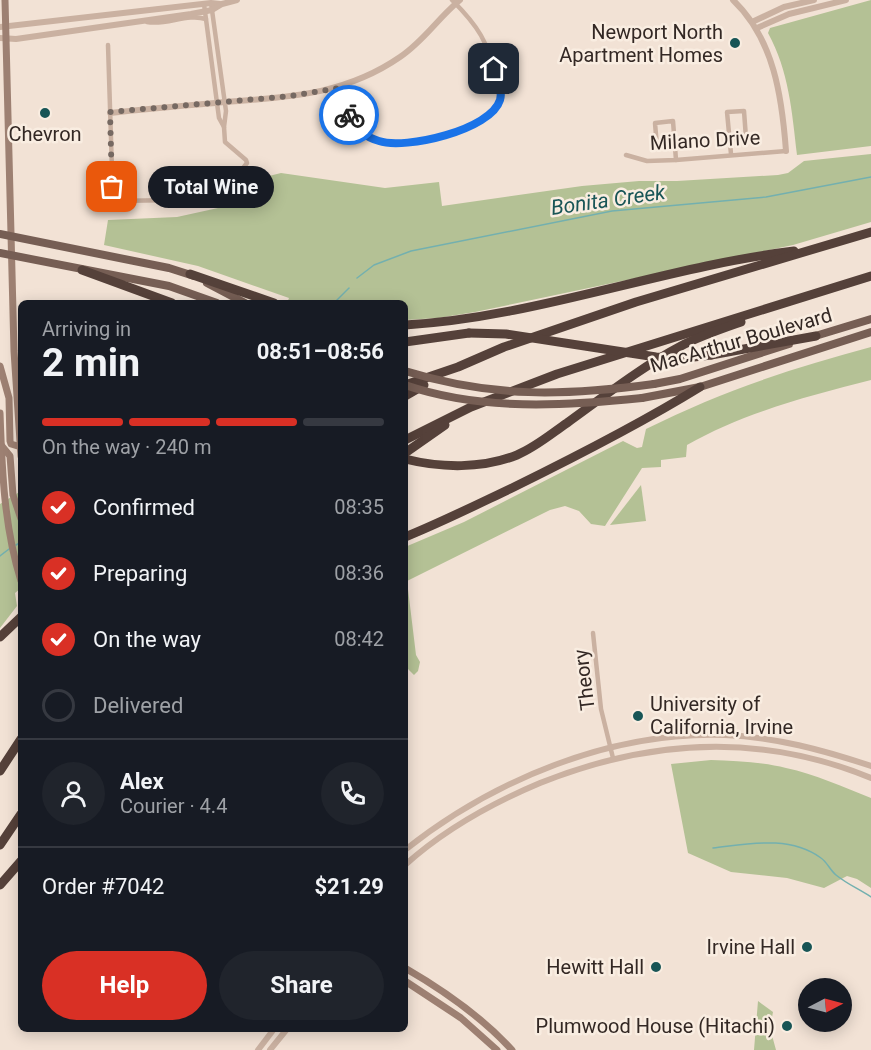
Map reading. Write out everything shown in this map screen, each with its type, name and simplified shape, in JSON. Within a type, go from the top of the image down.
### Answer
[{"type":"highway","points":[[408,384],[458,367],[504,347],[636,302],[871,232]]},
{"type":"highway","points":[[408,326],[469,318],[741,259],[820,248]]},
{"type":"highway","points":[[82,270],[164,300]]},
{"type":"highway","points":[[190,274],[265,300]]},
{"type":"highway","points":[[408,439],[471,408],[557,374],[871,276]]},
{"type":"highway","points":[[408,460],[430,465],[461,466],[516,455],[540,443],[681,345],[804,296]]},
{"type":"highway","points":[[408,342],[469,333],[506,334],[656,357],[685,358],[816,336]]},
{"type":"highway","points":[[408,394],[458,367]]},
{"type":"highway","points":[[408,536],[433,526],[581,454],[650,418],[700,387]]},
{"type":"highway","points":[[408,451],[471,408]]},
{"type":"highway","points":[[0,637],[18,620]]},
{"type":"highway","points":[[0,771],[18,744]]},
{"type":"highway","points":[[0,845],[18,818]]},
{"type":"highway","points":[[0,885],[18,864]]},
{"type":"main road","points":[[5,0],[3,39],[18,406]]},
{"type":"main road","points":[[0,234],[190,274],[239,300]]},
{"type":"main road","points":[[0,253],[169,286],[209,300]]},
{"type":"main road","name":"MacArthur Boulevard","points":[[408,372],[503,392],[592,392],[680,379],[871,319]]},
{"type":"main road","name":"MacArthur Boulevard","points":[[408,386],[464,399],[518,404],[556,405],[642,398],[700,387],[871,332]]},
{"type":"main road","points":[[0,366],[9,398],[10,441],[11,444],[18,446]]},
{"type":"main road","points":[[0,413],[4,493],[18,569]]},
{"type":"main road","points":[[0,445],[10,456],[18,512]]},
{"type":"main road","points":[[408,970],[454,999],[512,1050]]},
{"type":"main road","points":[[408,983],[461,1018],[497,1050]]},
{"type":"street","points":[[3,39],[144,21],[237,0]]},
{"type":"street","points":[[733,0],[757,28],[775,75],[782,102],[786,151]]},
{"type":"street","points":[[752,22],[784,8],[814,0]]},
{"type":"street","points":[[757,28],[789,14],[846,0]]},
{"type":"street","points":[[110,112],[306,95],[339,88],[368,76],[402,57],[418,44],[456,1],[481,33],[492,60],[501,95],[497,106],[487,116],[473,124],[443,136],[397,144],[380,142],[363,133],[348,112],[339,88]]},
{"type":"street","points":[[3,26],[208,7]]},
{"type":"street","points":[[208,7],[206,19],[217,103],[219,118],[224,127]]},
{"type":"street","points":[[108,45],[113,201],[176,200],[229,186],[247,163],[225,142],[224,127],[227,118],[225,102],[208,7]]},
{"type":"street","points":[[123,14],[124,24]]},
{"type":"street","points":[[144,21],[154,23],[198,17],[206,19]]},
{"type":"street","points":[[730,140],[746,138],[744,111],[727,112],[731,154]]},
{"type":"street","points":[[675,145],[657,147],[655,123],[673,121],[675,145],[676,160]]},
{"type":"street","name":"Milano Drive","points":[[626,155],[647,161],[786,151]]},
{"type":"street","points":[[0,445],[18,447]]},
{"type":"street","name":"Theory","points":[[593,633],[601,709],[613,758]]},
{"type":"street","points":[[408,848],[456,813],[488,795],[572,759],[610,748],[685,736],[743,736],[814,748],[871,766]]},
{"type":"street","points":[[408,863],[439,837],[488,807],[563,774],[613,758],[667,748],[728,746],[772,750],[807,757],[871,778]]},
{"type":"street","points":[[258,1050],[272,1032]]},
{"type":"street","points":[[270,1050],[285,1032]]},
{"type":"green space","points":[[871,0],[871,146],[797,155],[789,92],[781,62],[768,33],[770,28]]},
{"type":"green space","points":[[871,154],[871,222],[793,245],[438,318],[408,320],[408,300],[288,300],[289,298],[198,266],[104,245],[108,220],[177,217],[218,208],[243,199],[265,177],[281,173],[385,188],[439,182],[442,206],[582,186],[778,175],[788,173],[804,161]]},
{"type":"green space","points":[[871,347],[871,380],[800,399],[753,415],[687,445],[686,457],[661,460],[661,467],[642,468],[605,526],[591,524],[579,511],[565,506],[550,510],[408,581],[408,546],[464,522],[623,441],[637,448],[642,447],[646,429],[674,416],[729,392],[813,363]]},
{"type":"green space","points":[[641,485],[646,521],[610,525]]},
{"type":"green space","points":[[18,493],[18,590],[15,593],[17,606],[0,628],[0,504]]},
{"type":"green space","points":[[408,589],[416,655],[420,662],[418,671],[414,675],[408,669]]},
{"type":"green space","points":[[711,760],[777,766],[829,781],[871,798],[871,888],[847,876],[824,888],[787,878],[731,872],[688,853],[671,764]]},
{"type":"green space","points":[[758,1001],[773,1012],[770,1028],[776,1050],[754,1050]]},
{"type":"waterway","name":"Bonita Creek","points":[[357,278],[374,265],[411,251],[612,211],[766,197],[871,177]]},
{"type":"waterway","name":"Bonita Creek","points":[[337,300],[349,288]]},
{"type":"waterway","name":"Bonita Creek","points":[[0,556],[9,549]]},
{"type":"waterway","points":[[713,848],[755,843],[796,846],[821,858],[836,875],[871,897]]},
{"type":"way so far","points":[[112,187],[110,112],[291,96],[339,88],[349,115]]},
{"type":"place","name":"Newport North Apartment Homes","points":[[735,43]]},
{"type":"place","name":"Chevron","points":[[45,113]]},
{"type":"place","name":"Total Wine","points":[[112,187]]},
{"type":"place","name":"University of California, Irvine","points":[[638,716]]},
{"type":"place","name":"Irvine Hall","points":[[807,947]]},
{"type":"place","name":"Hewitt Hall","points":[[656,967]]},
{"type":"place","name":"Plumwood House (Hitachi)","points":[[787,1026]]},
{"type":"route","points":[[349,115],[363,133],[380,142],[397,144],[443,136],[473,124],[495,109],[501,95],[494,69]]}]
